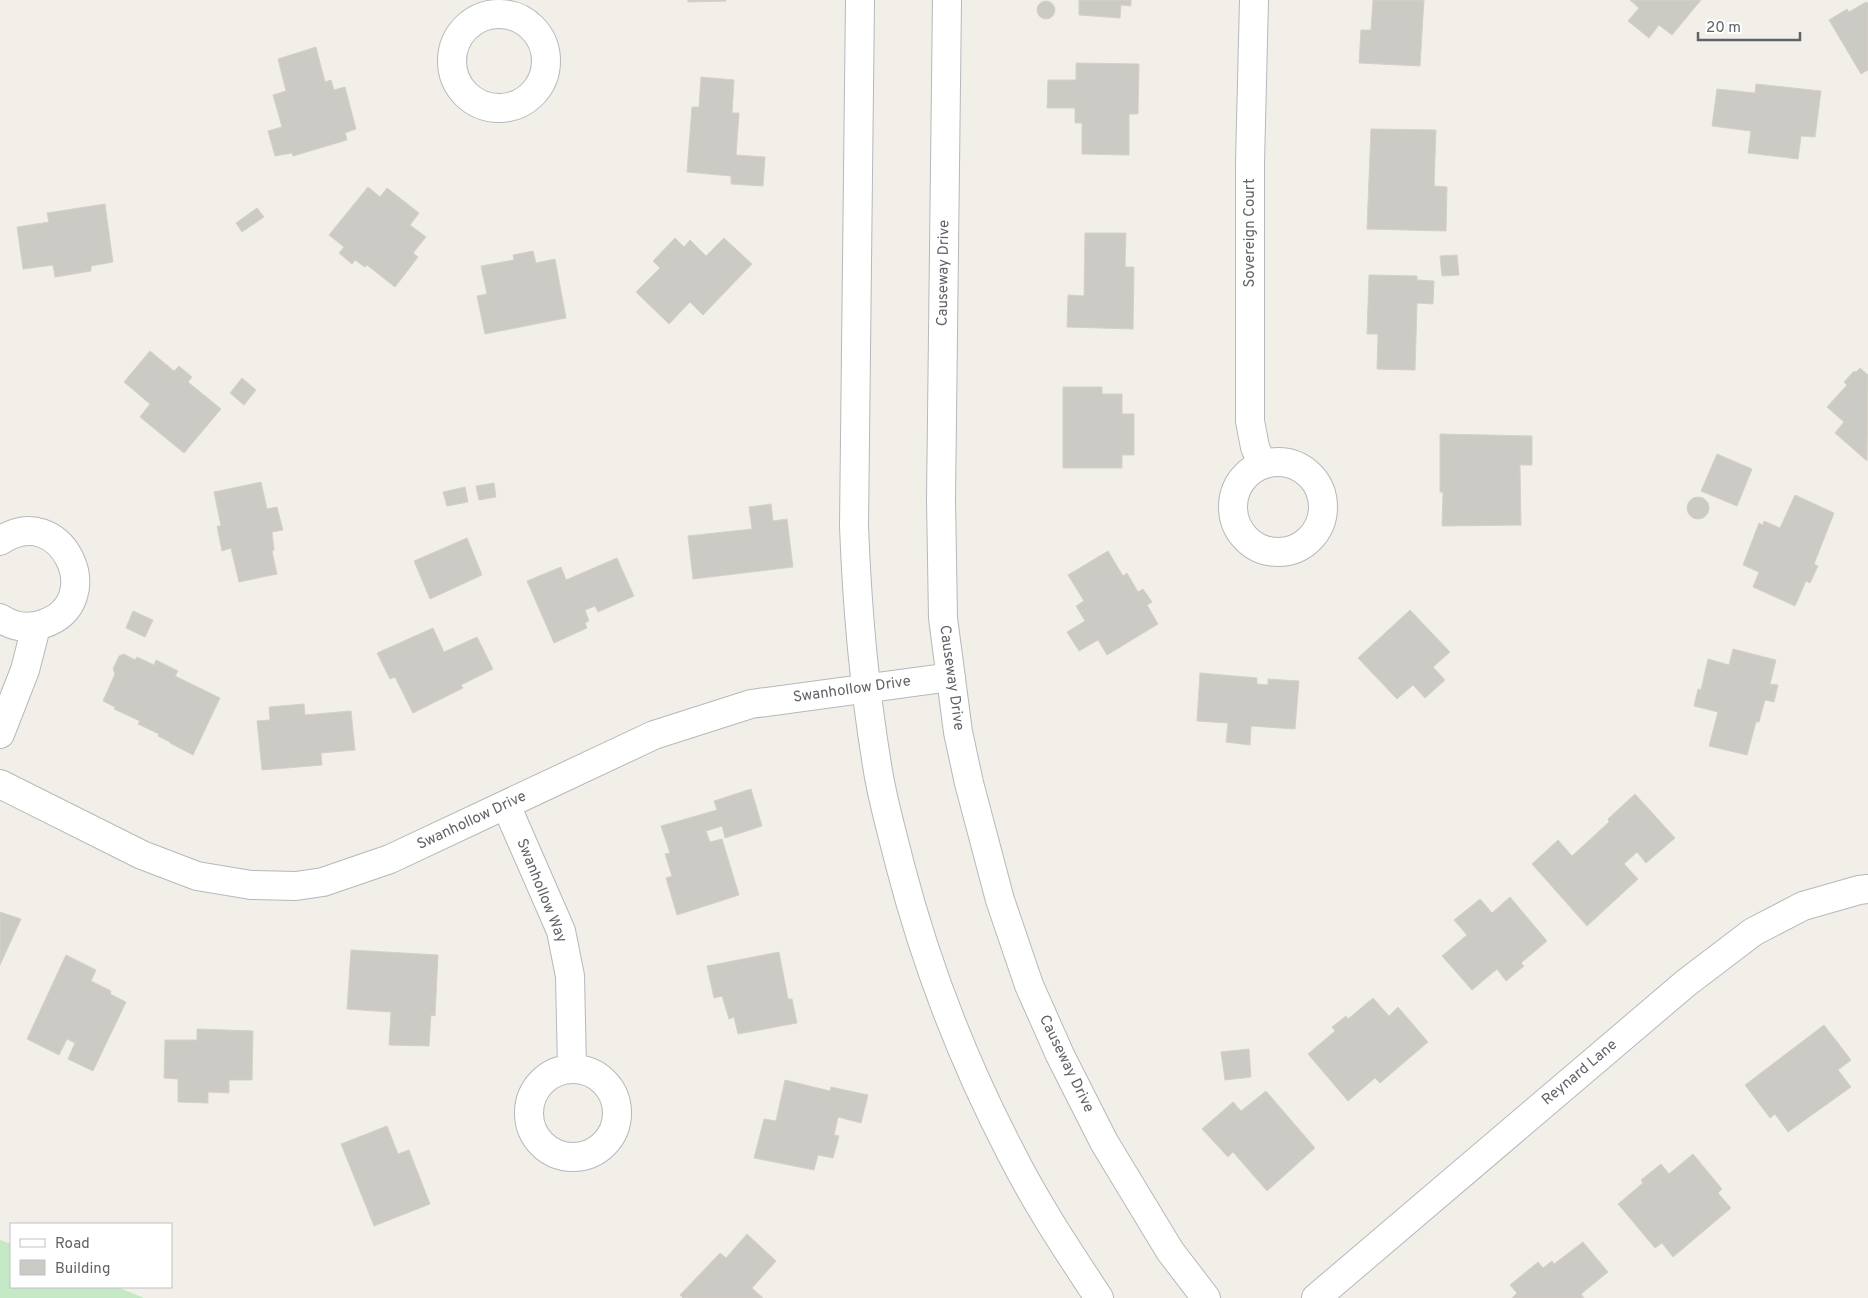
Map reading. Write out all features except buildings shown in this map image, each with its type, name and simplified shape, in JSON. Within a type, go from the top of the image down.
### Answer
[{"type":"street","points":[[860,0],[854,526],[857,603],[877,765],[886,810],[914,919],[937,987],[972,1074],[1011,1155],[1098,1298]]},
{"type":"street","name":"Causeway Drive","points":[[947,0],[941,500],[943,618],[958,732],[968,783],[1000,900],[1029,985],[1060,1055],[1104,1142],[1170,1250],[1206,1298]]},
{"type":"street","name":"Sovereign Court","points":[[1254,0],[1250,163],[1250,422],[1262,465]]},
{"type":"street","points":[[0,541],[21,532],[36,532],[50,537],[62,545],[71,558],[76,572],[75,587],[71,601],[62,614],[50,622],[36,627],[20,627],[0,618]]},
{"type":"street","points":[[0,734],[25,670],[36,627]]},
{"type":"street","name":"Swanhollow Drive","points":[[0,784],[142,855],[197,876],[251,885],[296,886],[323,882],[390,859],[654,736],[716,715],[751,704],[951,677]]},
{"type":"street","name":"Swanhollow Way","points":[[506,805],[561,931],[570,976],[572,1068]]},
{"type":"street","name":"Reynard Lane","points":[[1316,1298],[1686,982],[1753,932],[1803,906],[1868,889]]},
{"type":"green space","points":[[0,1240],[10,1244],[10,1288],[119,1288],[144,1298],[0,1298]]}]
